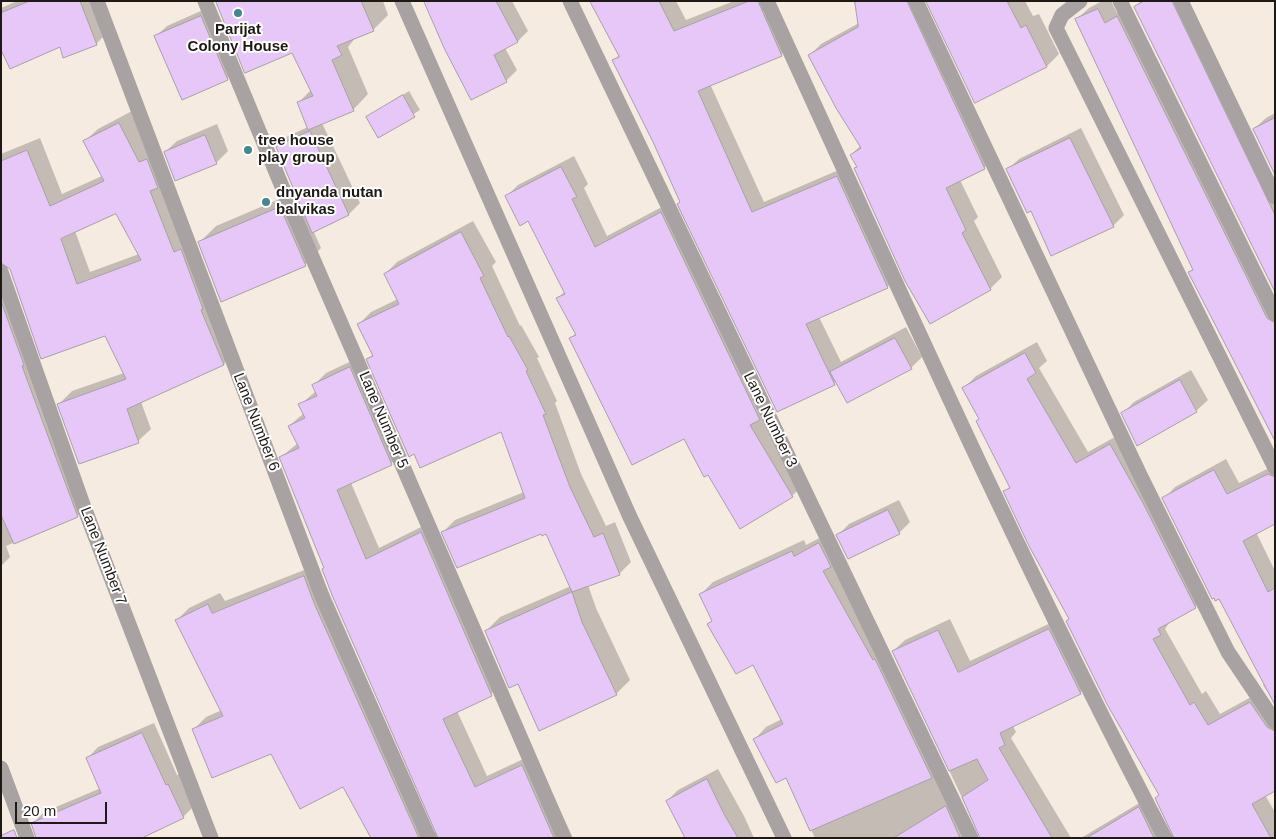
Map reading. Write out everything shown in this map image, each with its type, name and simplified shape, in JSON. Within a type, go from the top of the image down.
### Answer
[{"type":"street","name":"Lane Number 6","points":[[97,1],[323,599],[429,838]]},
{"type":"street","name":"Lane Number 5","points":[[205,1],[297,222],[564,838]]},
{"type":"street","points":[[402,1],[630,517],[784,838]]},
{"type":"street","name":"Lane Number 3","points":[[570,1],[971,838]]},
{"type":"street","points":[[767,1],[1020,550],[1105,724],[1165,838]]},
{"type":"street","points":[[916,1],[1140,475],[1215,626],[1228,652],[1275,722]]},
{"type":"street","points":[[1120,1],[1275,314]]},
{"type":"street","points":[[1180,1],[1275,197]]},
{"type":"street","points":[[1074,3],[1062,15],[1056,28],[1275,468]]},
{"type":"street","name":"Lane Number 7","points":[[1,272],[82,502],[211,838]]},
{"type":"street","points":[[1,768],[27,838]]},
{"type":"building","points":[[30,1],[80,1],[97,45],[63,58],[60,47],[10,69],[1,50],[1,13]]},
{"type":"building","points":[[216,1],[361,1],[374,31],[337,46],[342,55],[332,60],[354,111],[308,130],[297,102],[313,96],[292,53],[245,73]]},
{"type":"building","points":[[424,1],[496,1],[518,42],[494,55],[507,82],[471,100],[445,50]]},
{"type":"building","points":[[590,1],[659,1],[674,31],[749,1],[758,1],[782,56],[698,91],[752,212],[837,176],[888,288],[806,324],[835,385],[777,412],[677,204],[680,202],[653,142],[612,60],[619,57]]},
{"type":"building","points":[[855,1],[907,1],[985,169],[946,188],[966,230],[962,233],[991,290],[930,324],[905,281],[854,168],[857,167],[850,155],[861,148],[836,108],[808,55],[858,27]]},
{"type":"building","points":[[926,1],[1007,1],[1021,28],[1026,25],[1047,67],[975,103]]},
{"type":"building","points":[[1144,1],[1172,1],[1275,215],[1275,292],[1134,7]]},
{"type":"building","points":[[1098,9],[1105,23],[1117,16],[1267,318],[1275,323],[1275,441],[1188,272],[1193,270],[1075,19]]},
{"type":"building","points":[[201,16],[228,80],[182,100],[154,36]]},
{"type":"building","points":[[403,95],[415,117],[378,138],[366,117]]},
{"type":"building","points":[[1275,118],[1275,175],[1253,129]]},
{"type":"building","points":[[119,123],[139,162],[147,159],[158,188],[150,191],[174,252],[181,249],[203,309],[201,310],[224,365],[127,409],[139,443],[79,464],[57,404],[126,379],[105,336],[41,359],[10,269],[1,263],[1,161],[27,150],[50,206],[104,181],[83,141]],"holes":[[[116,214],[141,260],[77,284],[61,239]]]},
{"type":"building","points":[[310,131],[349,215],[312,233],[276,147]]},
{"type":"building","points":[[205,135],[217,164],[175,181],[164,152]]},
{"type":"building","points":[[1070,138],[1114,227],[1051,256],[1031,211],[1027,213],[1006,169]]},
{"type":"building","points":[[561,167],[577,197],[572,199],[595,247],[661,212],[760,420],[750,425],[793,497],[740,529],[708,475],[704,477],[684,439],[632,465],[569,338],[576,335],[556,298],[565,294],[528,221],[520,226],[505,196]]},
{"type":"building","points":[[280,207],[306,266],[221,302],[198,242]]},
{"type":"building","points":[[461,232],[484,276],[480,278],[508,337],[528,370],[526,371],[546,414],[543,415],[570,487],[594,537],[603,533],[620,575],[572,592],[546,534],[542,536],[541,534],[457,568],[441,532],[525,498],[501,432],[420,468],[414,454],[409,457],[366,359],[373,356],[357,324],[399,304],[384,274]]},
{"type":"building","points":[[1,301],[24,365],[22,366],[78,517],[14,544],[1,515]]},
{"type":"building","points":[[895,338],[912,369],[847,403],[830,372]]},
{"type":"building","points":[[1025,353],[1036,373],[1027,379],[1076,463],[1110,444],[1143,503],[1196,608],[1158,629],[1161,635],[1153,639],[1190,705],[1194,702],[1208,725],[1250,702],[1267,727],[1275,731],[1275,791],[1252,804],[1271,838],[1174,838],[1155,798],[1159,795],[1108,706],[1066,621],[1069,619],[1029,546],[1003,491],[1010,488],[976,421],[979,419],[962,388]]},
{"type":"building","points":[[350,367],[392,465],[337,490],[366,559],[421,532],[492,696],[443,719],[475,787],[522,765],[554,838],[438,838],[332,595],[322,569],[324,568],[279,457],[299,448],[288,426],[305,418],[298,404],[317,396],[312,385]]},
{"type":"building","points":[[1180,380],[1197,412],[1137,446],[1121,413]]},
{"type":"building","points":[[1214,470],[1227,494],[1268,474],[1275,477],[1275,524],[1243,541],[1268,592],[1275,588],[1275,705],[1219,599],[1215,601],[1214,598],[1212,599],[1162,498]]},
{"type":"building","points":[[888,510],[900,534],[848,559],[836,535]]},
{"type":"building","points":[[819,543],[831,567],[823,571],[873,660],[875,659],[932,778],[810,831],[786,778],[776,783],[753,739],[783,724],[753,665],[736,674],[707,624],[712,621],[699,594],[792,551],[794,556]]},
{"type":"building","points":[[304,576],[314,603],[419,838],[371,838],[343,787],[300,809],[271,754],[212,778],[192,729],[223,716],[175,620],[208,604],[212,613]]},
{"type":"building","points":[[572,592],[582,622],[617,695],[539,731],[518,684],[509,688],[485,631]]},
{"type":"building","points":[[1049,629],[1081,694],[1000,733],[1005,745],[999,748],[1052,838],[980,838],[962,797],[988,780],[977,759],[949,771],[892,651],[938,630],[958,672]]},
{"type":"building","points":[[142,733],[166,785],[168,784],[184,818],[142,838],[36,838],[31,823],[101,793],[86,758]]},
{"type":"building","points":[[707,779],[738,838],[685,838],[666,801]]},
{"type":"building","points":[[946,806],[960,838],[894,838]]},
{"type":"building","points":[[1139,807],[1154,838],[1087,838]]},
{"type":"building","points":[[14,830],[17,838],[1,838],[1,836]]},
{"type":"place","name":"Parijat Colony House","points":[[238,13]]},
{"type":"place","name":"tree house play group","points":[[248,150]]},
{"type":"place","name":"dnyanda nutan balvikas","points":[[266,202]]}]
